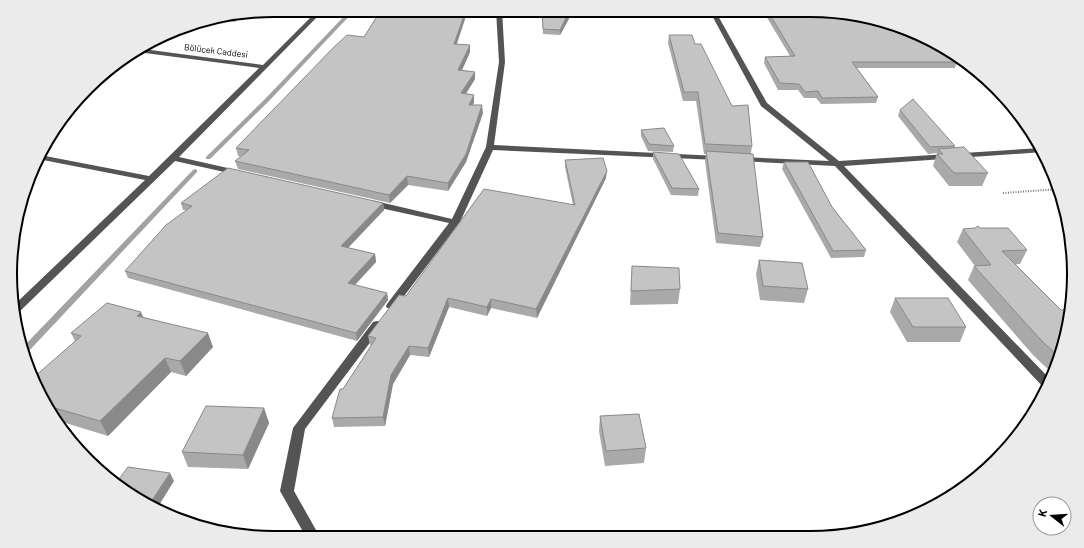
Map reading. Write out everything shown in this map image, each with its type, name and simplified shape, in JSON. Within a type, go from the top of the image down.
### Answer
[{"type":"street","points":[[19,306],[174,158],[314,17]]},
{"type":"street","points":[[310,531],[287,491],[299,428],[455,222],[490,148],[502,62],[499,17]]},
{"type":"street","points":[[716,17],[764,104],[837,164],[1043,380]]},
{"type":"street","name":"Bölücek Caddesi","points":[[146,51],[266,67]]},
{"type":"street","points":[[490,148],[837,164],[1035,150]]},
{"type":"street","points":[[45,158],[151,179]]},
{"type":"street","points":[[174,158],[245,174]]},
{"type":"street","points":[[362,201],[455,222]]},
{"type":"path","points":[[1003,193],[1052,190]]},
{"type":"building","points":[[377,17],[464,17],[454,44],[470,45],[458,70],[475,72],[461,93],[474,95],[469,105],[482,105],[466,154],[448,183],[407,176],[389,195],[235,161],[249,150],[236,148],[334,47],[347,35],[364,37]]},
{"type":"building","points":[[542,17],[566,17],[560,30],[543,29]]},
{"type":"building","points":[[771,17],[844,19],[877,26],[924,44],[939,51],[956,62],[852,62],[878,97],[822,98],[818,91],[805,92],[799,84],[780,83],[765,57],[795,56]]},
{"type":"building","points":[[669,35],[692,35],[695,44],[701,44],[732,106],[748,105],[752,146],[705,144],[698,92],[684,92]]},
{"type":"building","points":[[913,99],[955,146],[930,147],[900,110]]},
{"type":"building","points":[[664,128],[674,146],[649,144],[641,130]]},
{"type":"building","points":[[964,147],[988,173],[954,173],[937,154],[943,154],[938,149]]},
{"type":"building","points":[[706,151],[753,154],[763,237],[718,233]]},
{"type":"building","points":[[653,152],[679,154],[699,189],[672,188]]},
{"type":"building","points":[[603,158],[607,171],[536,309],[491,299],[487,307],[448,298],[428,348],[409,346],[391,375],[383,417],[332,418],[340,389],[343,389],[376,338],[368,336],[399,295],[406,296],[484,189],[575,205],[565,160]]},
{"type":"building","points":[[784,162],[808,162],[832,207],[866,250],[833,251]]},
{"type":"building","points":[[228,168],[383,203],[341,246],[375,254],[348,283],[387,293],[356,333],[125,271],[166,225],[192,206],[181,203]]},
{"type":"building","points":[[978,226],[980,228],[1008,228],[1027,250],[1002,251],[1061,310],[1065,310],[1054,353],[1041,340],[974,266],[991,265],[963,229],[975,228]]},
{"type":"building","points":[[759,260],[802,263],[808,289],[763,286]]},
{"type":"building","points":[[632,266],[679,268],[680,289],[631,291]]},
{"type":"building","points":[[895,298],[948,298],[966,327],[913,327]]},
{"type":"building","points":[[107,303],[141,312],[137,316],[208,333],[180,361],[165,358],[100,421],[55,408],[38,374],[81,336],[71,333]]},
{"type":"building","points":[[206,406],[264,408],[243,455],[182,452]]},
{"type":"building","points":[[639,414],[646,448],[606,451],[600,416]]},
{"type":"building","points":[[128,467],[170,473],[152,500],[119,479]]},
{"type":"waterway","points":[[208,158],[267,100],[346,17]]},
{"type":"waterway","points":[[28,347],[195,171]]}]
